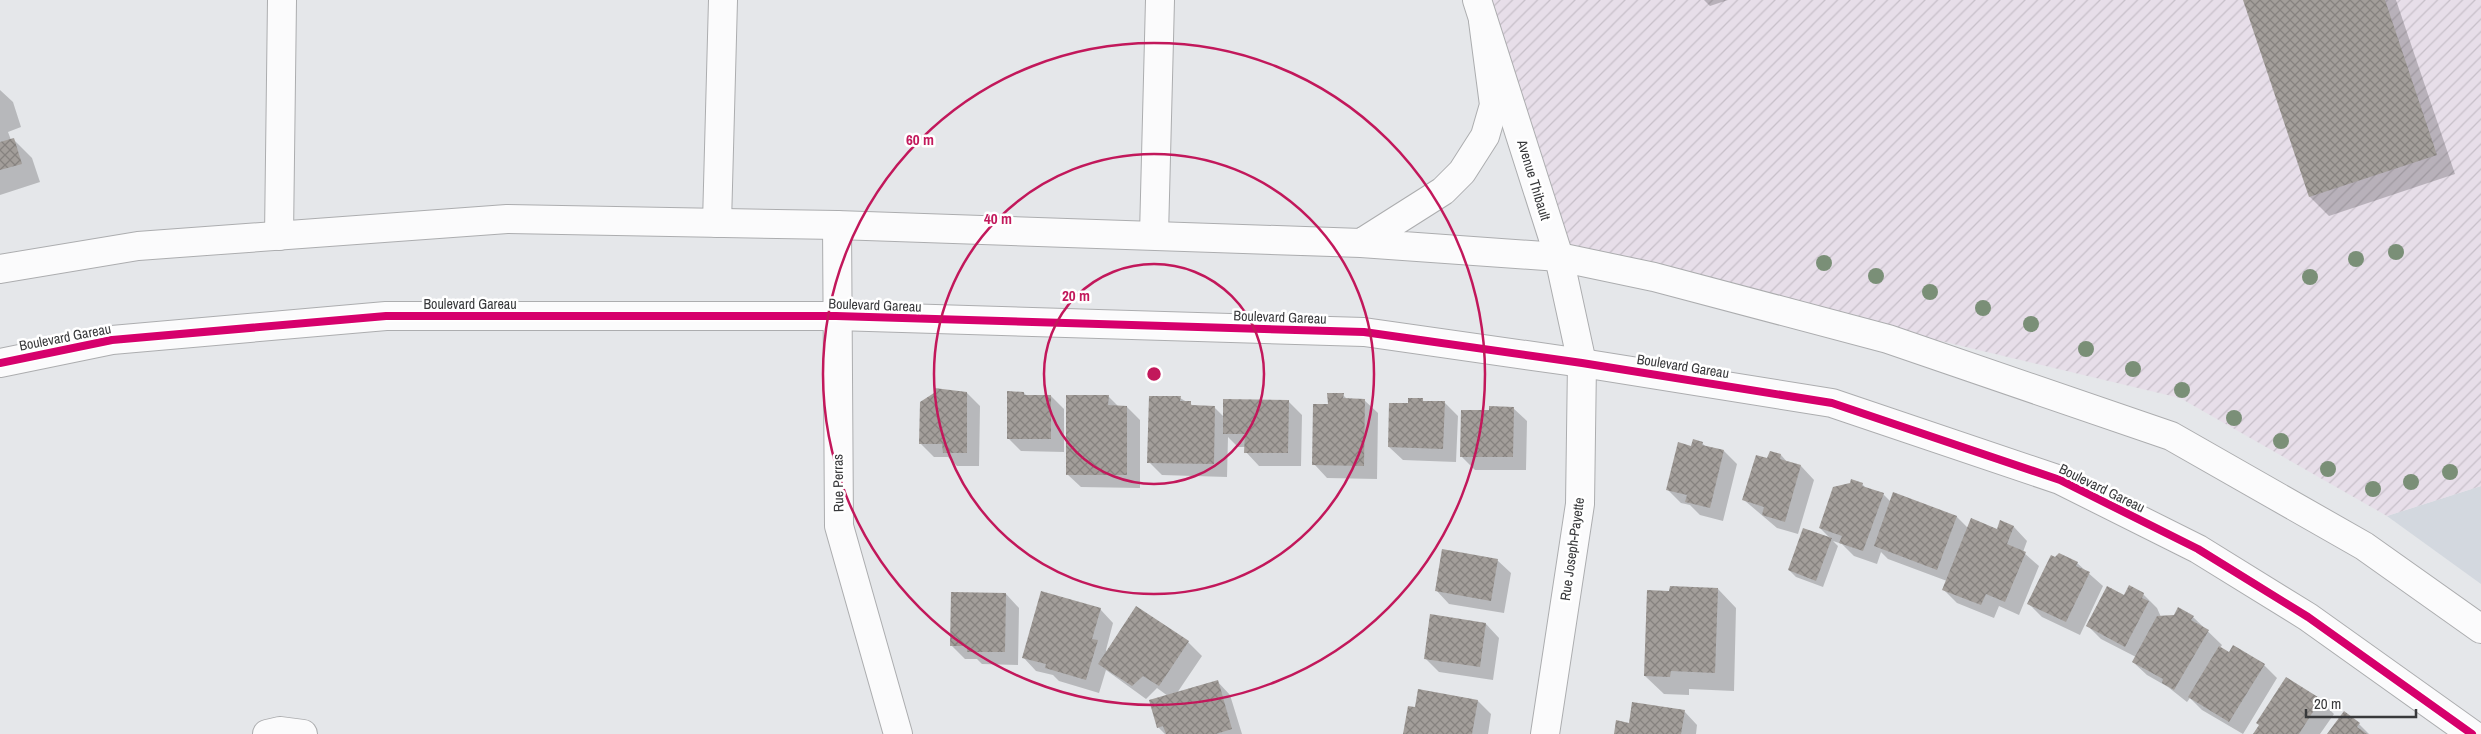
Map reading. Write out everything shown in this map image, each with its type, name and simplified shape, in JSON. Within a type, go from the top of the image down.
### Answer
[{"type":"street","points":[[279,236],[282,0]]},
{"type":"street","points":[[717,223],[723,0]]},
{"type":"street","points":[[1154,235],[1160,0]]},
{"type":"street","points":[[1361,243],[1443,190],[1462,172],[1484,136],[1494,105],[1480,11]]},
{"type":"street","name":"Avenue Thibault","points":[[1480,11],[1558,257],[1582,363]]},
{"type":"street","points":[[0,269],[138,246],[507,219],[837,225],[1154,235],[1361,243],[1558,257],[1654,277],[1888,339],[2171,436],[2364,546],[2481,629]]},
{"type":"street","name":"Rue Perras","points":[[837,225],[836,316],[839,526],[901,733]]},
{"type":"street","name":"Boulevard Gareau","points":[[0,363],[112,340],[386,316],[836,316],[1364,332],[1582,363],[1832,403],[2060,480],[2198,549],[2308,617],[2472,734]]},
{"type":"street","name":"Rue Joseph-Payette","points":[[1545,734],[1580,504],[1582,363]]},
{"type":"street","points":[[267,734],[280,732],[303,734]]},
{"type":"shaded area","points":[[1476,0],[2481,0],[2481,486],[2387,516],[2180,398],[1555,249]]},
{"type":"shaded area","points":[[2481,486],[2481,584],[2387,516]]},
{"type":"building","points":[[2243,0],[2385,0],[2437,155],[2309,197]]},
{"type":"building","points":[[14,138],[22,164],[0,170],[0,142]]},
{"type":"building","points":[[934,388],[967,392],[967,453],[943,453],[942,444],[919,444],[920,402],[934,393]]},
{"type":"building","points":[[1007,391],[1024,392],[1024,395],[1051,395],[1051,439],[1007,439]]},
{"type":"building","points":[[1327,393],[1344,393],[1343,398],[1365,399],[1364,466],[1312,465],[1313,404],[1328,404]]},
{"type":"building","points":[[1066,395],[1109,395],[1108,405],[1127,406],[1127,475],[1066,475]]},
{"type":"building","points":[[1149,396],[1181,396],[1180,401],[1191,401],[1191,405],[1215,406],[1214,464],[1147,463]]},
{"type":"building","points":[[1408,398],[1423,398],[1423,401],[1445,401],[1443,449],[1388,447],[1389,403],[1408,403]]},
{"type":"building","points":[[1223,399],[1289,400],[1288,453],[1244,453],[1245,434],[1223,434]]},
{"type":"building","points":[[1489,406],[1514,407],[1513,457],[1460,457],[1461,410],[1489,410]]},
{"type":"building","points":[[1693,439],[1703,442],[1702,445],[1724,450],[1710,508],[1685,502],[1687,495],[1666,490],[1678,442],[1691,446]]},
{"type":"building","points":[[1770,451],[1781,454],[1780,459],[1801,465],[1785,522],[1762,515],[1764,507],[1742,500],[1756,455],[1767,458]]},
{"type":"building","points":[[1851,479],[1863,483],[1862,486],[1884,493],[1863,551],[1839,543],[1842,536],[1819,528],[1833,487],[1850,483]]},
{"type":"building","points":[[1893,492],[1957,516],[1937,570],[1874,546]]},
{"type":"building","points":[[1971,518],[1997,529],[2000,520],[2014,526],[2007,544],[2026,552],[2005,602],[1986,594],[1981,605],[1942,590]]},
{"type":"building","points":[[1803,528],[1832,538],[1816,581],[1788,570]]},
{"type":"building","points":[[1442,549],[1498,559],[1491,601],[1435,591]]},
{"type":"building","points":[[2059,553],[2078,562],[2076,566],[2090,572],[2066,622],[2027,604],[2051,555],[2055,557]]},
{"type":"building","points":[[2129,585],[2144,593],[2142,598],[2149,601],[2125,647],[2086,626],[2107,586],[2124,595]]},
{"type":"building","points":[[1670,586],[1718,588],[1715,673],[1671,671],[1670,677],[1644,676],[1647,590],[1669,591]]},
{"type":"building","points":[[1041,591],[1101,608],[1092,639],[1098,640],[1086,680],[1045,668],[1046,664],[1022,658]]},
{"type":"building","points":[[951,592],[1006,593],[1005,652],[967,652],[967,646],[950,646]]},
{"type":"building","points":[[1136,606],[1189,641],[1159,686],[1143,676],[1132,686],[1098,664]]},
{"type":"building","points":[[2178,607],[2194,616],[2191,620],[2209,630],[2174,690],[2162,683],[2163,679],[2132,662],[2157,616],[2174,615]]},
{"type":"building","points":[[1430,614],[1486,623],[1480,667],[1424,659]]},
{"type":"building","points":[[2233,645],[2265,664],[2229,722],[2188,697],[2219,646],[2229,652]]},
{"type":"building","points":[[2286,677],[2321,699],[2299,734],[2253,734],[2259,725],[2256,723]]},
{"type":"building","points":[[1218,680],[1232,729],[1216,734],[1166,734],[1163,726],[1157,728],[1149,700]]},
{"type":"building","points":[[1418,689],[1478,700],[1472,734],[1403,734],[1408,706],[1415,707]]},
{"type":"building","points":[[1632,702],[1685,710],[1681,734],[1614,734],[1616,720],[1629,723]]},
{"type":"building","points":[[2344,711],[2360,723],[2357,727],[2367,734],[2327,734]]},
{"type":"cycle path","points":[[0,363],[112,340],[386,316],[836,316],[1364,332],[1582,363],[1832,403],[2060,480],[2198,549],[2308,617],[2472,734]]}]
